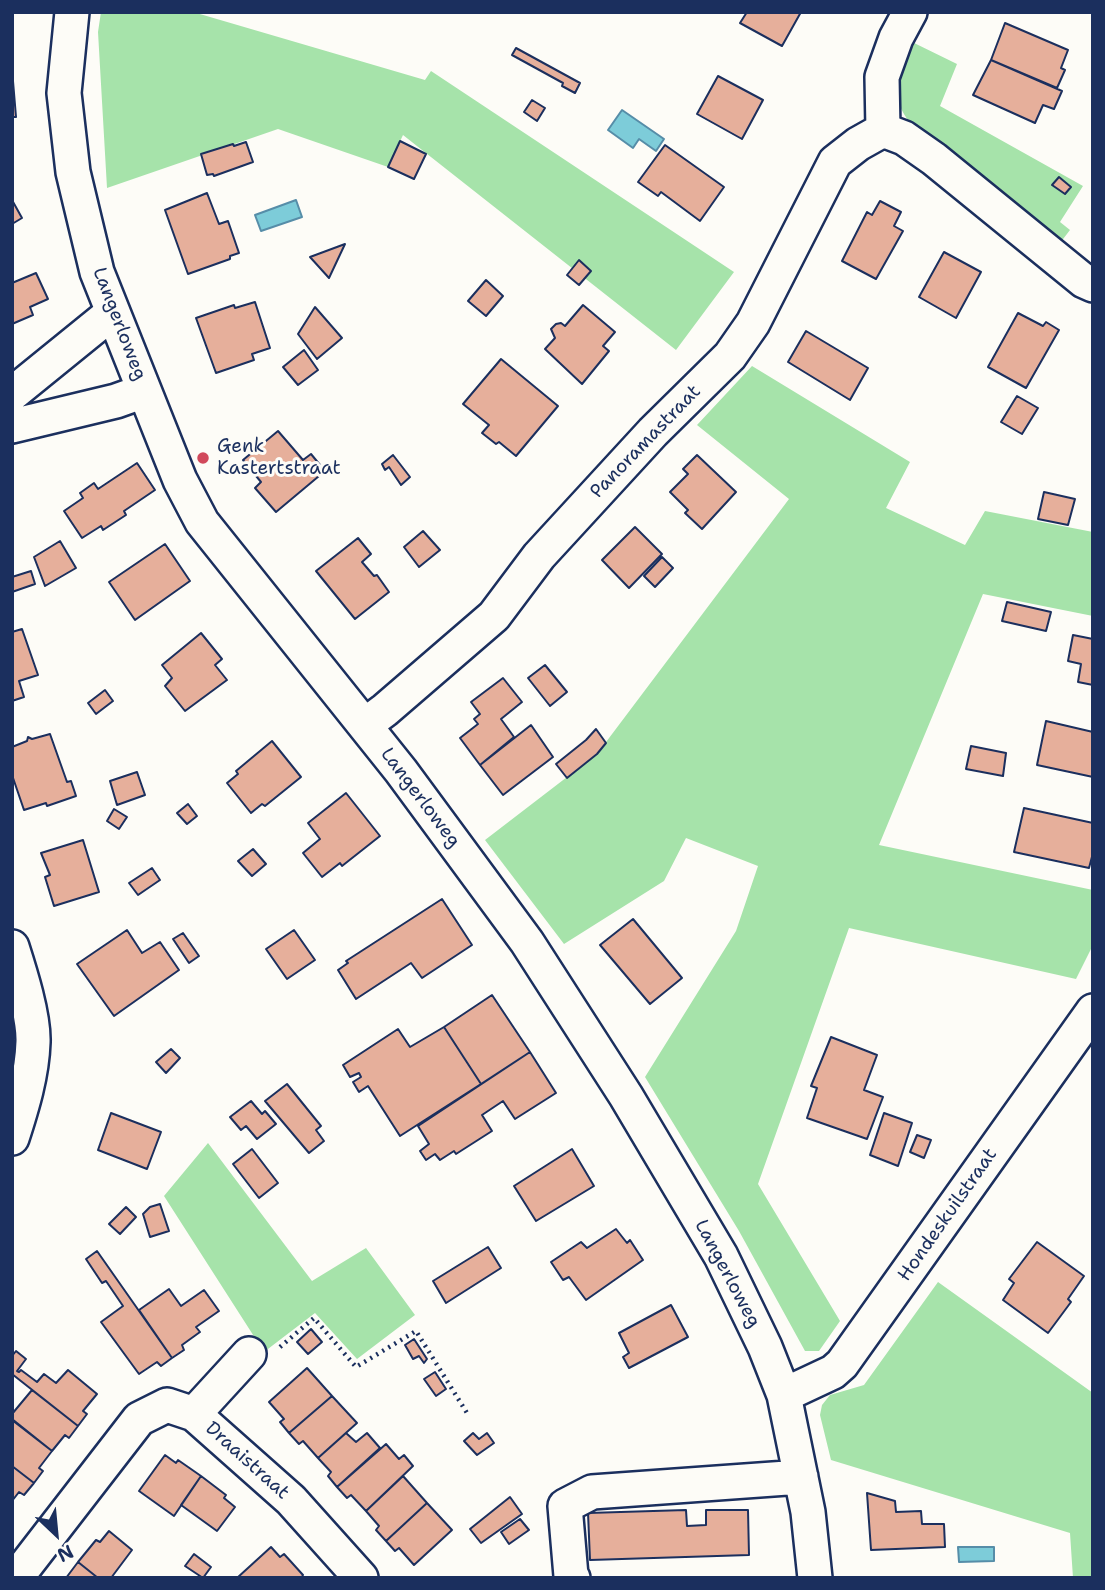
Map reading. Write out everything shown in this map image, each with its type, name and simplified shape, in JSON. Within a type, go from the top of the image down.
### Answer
[{"type":"street","name":"Langerloweg","points":[[72,12],[64,93],[73,172],[97,272],[180,480],[202,522],[365,725],[527,942],[626,1096],[721,1256],[784,1395],[808,1512],[815,1578]]},
{"type":"street","points":[[910,12],[896,38],[882,77],[883,130],[904,138],[934,159],[1084,281],[1093,285]]},
{"type":"street","name":"Panoramastraat","points":[[365,725],[494,616],[539,556],[653,432],[730,356],[753,323],[835,162],[858,144],[883,130]]},
{"type":"street","points":[[12,394],[113,312]]},
{"type":"street","points":[[12,426],[116,401],[144,391]]},
{"type":"street","points":[[12,947],[23,982],[33,1041],[24,1099],[12,1138]]},
{"type":"street","name":"Hondeskuilstraat","points":[[784,1395],[834,1373],[842,1364],[1093,1011]]},
{"type":"street","points":[[194,1414],[264,1351]]},
{"type":"street","name":"Draaistraat","points":[[16,1578],[139,1419],[167,1405],[194,1414],[291,1500],[361,1578]]},
{"type":"street","points":[[573,1578],[570,1576],[565,1506],[592,1492],[801,1477]]},
{"type":"path","points":[[264,1351],[314,1318],[356,1367],[416,1332],[467,1413]]},
{"type":"green space","points":[[101,12],[193,12],[425,80],[431,71],[734,272],[676,350],[403,135],[388,167],[278,129],[107,188],[98,32]]},
{"type":"green space","points":[[908,40],[957,64],[940,106],[1083,186],[1060,222],[1070,230],[1060,243],[917,132],[907,119],[901,108],[897,88]]},
{"type":"green space","points":[[752,366],[910,462],[886,508],[965,545],[985,511],[1093,532],[1093,616],[983,594],[879,845],[1093,890],[1093,945],[1076,979],[849,928],[758,1184],[840,1321],[819,1351],[805,1351],[739,1231],[645,1077],[736,931],[758,866],[686,838],[664,881],[564,944],[485,840],[597,754],[789,499],[697,425]]},
{"type":"green space","points":[[208,1143],[312,1281],[366,1248],[415,1315],[357,1359],[315,1313],[264,1352],[164,1196]]},
{"type":"green space","points":[[938,1282],[1093,1393],[1093,1578],[1073,1578],[1070,1533],[831,1460],[820,1415],[822,1405],[830,1395],[864,1385]]},
{"type":"water","points":[[622,110],[664,139],[656,151],[639,139],[633,148],[608,130]]},
{"type":"water","points":[[296,200],[302,217],[261,231],[255,215]]},
{"type":"water","points":[[958,1547],[994,1547],[994,1561],[959,1562]]},
{"type":"building","points":[[747,12],[801,12],[782,46],[740,23]]},
{"type":"building","points":[[1005,23],[1068,50],[1061,68],[1065,70],[1057,88],[991,60]]},
{"type":"building","points":[[516,48],[580,83],[575,93],[562,86],[563,83],[512,55]]},
{"type":"building","points":[[991,60],[1062,91],[1054,109],[1043,105],[1035,123],[973,95]]},
{"type":"building","points":[[718,76],[763,100],[742,139],[697,114]]},
{"type":"building","points":[[13,81],[16,117],[12,117]]},
{"type":"building","points":[[532,100],[545,108],[537,121],[524,112]]},
{"type":"building","points":[[400,141],[426,154],[414,179],[388,167]]},
{"type":"building","points":[[246,142],[253,162],[214,176],[207,175],[201,154]]},
{"type":"building","points":[[665,145],[724,187],[700,221],[661,192],[658,196],[638,182]]},
{"type":"building","points":[[1059,177],[1071,187],[1065,194],[1052,185]]},
{"type":"building","points":[[207,193],[219,224],[228,221],[239,253],[230,256],[230,259],[188,274],[165,210]]},
{"type":"building","points":[[12,200],[22,218],[12,224]]},
{"type":"building","points":[[880,201],[901,212],[894,226],[903,231],[876,279],[842,261],[867,212],[872,215]]},
{"type":"building","points":[[345,244],[329,278],[310,257]]},
{"type":"building","points":[[944,252],[981,272],[956,318],[919,297]]},
{"type":"building","points":[[579,260],[591,271],[579,285],[567,275]]},
{"type":"building","points":[[36,273],[48,299],[30,307],[33,315],[12,324],[12,283]]},
{"type":"building","points":[[486,280],[503,296],[486,316],[468,301]]},
{"type":"building","points":[[255,302],[270,348],[252,354],[254,360],[216,373],[196,318],[234,305],[235,308]]},
{"type":"building","points":[[583,305],[615,332],[603,346],[609,351],[582,384],[545,349],[555,338],[551,329],[556,324],[565,326]]},
{"type":"building","points":[[315,307],[342,338],[317,359],[298,334]]},
{"type":"building","points":[[1018,313],[1043,326],[1046,322],[1059,330],[1026,388],[988,367]]},
{"type":"building","points":[[806,331],[868,368],[850,400],[788,362]]},
{"type":"building","points":[[304,350],[318,370],[298,385],[283,367]]},
{"type":"building","points":[[501,359],[558,406],[516,456],[482,433],[489,425],[463,404]]},
{"type":"building","points":[[1017,396],[1038,408],[1022,434],[1001,422]]},
{"type":"building","points":[[278,431],[303,460],[311,454],[325,471],[276,512],[255,488],[261,482],[243,460]]},
{"type":"building","points":[[393,455],[410,477],[401,485],[389,467],[385,470],[382,464]]},
{"type":"building","points":[[697,455],[736,492],[702,529],[685,513],[688,510],[670,492],[688,474],[683,469]]},
{"type":"building","points":[[137,463],[155,490],[124,511],[126,515],[103,530],[101,526],[82,538],[64,511],[83,498],[80,493],[94,483],[98,489]]},
{"type":"building","points":[[1044,492],[1075,499],[1068,525],[1038,519]]},
{"type":"building","points":[[635,527],[662,554],[629,588],[602,560]]},
{"type":"building","points":[[423,531],[440,550],[419,567],[404,547]]},
{"type":"building","points":[[358,538],[371,554],[362,562],[374,576],[377,575],[389,592],[355,619],[316,571]]},
{"type":"building","points":[[60,541],[76,568],[45,586],[34,557]]},
{"type":"building","points":[[165,544],[190,581],[135,620],[109,582]]},
{"type":"building","points":[[662,557],[673,568],[655,587],[644,576]]},
{"type":"building","points":[[31,571],[35,584],[12,592],[12,577]]},
{"type":"building","points":[[1007,602],[1051,612],[1046,631],[1002,621]]},
{"type":"building","points":[[22,629],[38,675],[19,681],[24,697],[12,701],[12,632]]},
{"type":"building","points":[[201,633],[222,659],[215,665],[227,680],[185,711],[165,686],[172,678],[162,665]]},
{"type":"building","points":[[1073,635],[1093,639],[1093,685],[1078,682],[1081,664],[1068,661]]},
{"type":"building","points":[[545,665],[567,692],[550,706],[528,678]]},
{"type":"building","points":[[503,678],[522,702],[501,719],[514,737],[480,765],[460,738],[478,724],[474,719],[480,714],[471,702]]},
{"type":"building","points":[[105,690],[113,701],[96,714],[88,703]]},
{"type":"building","points":[[1046,721],[1093,732],[1093,777],[1037,765]]},
{"type":"building","points":[[531,725],[553,757],[503,795],[480,765]]},
{"type":"building","points":[[596,729],[606,743],[597,754],[567,778],[556,764]]},
{"type":"building","points":[[50,734],[67,782],[71,781],[76,796],[47,806],[46,803],[24,810],[12,775],[12,747],[27,741],[28,737],[32,739]]},
{"type":"building","points":[[272,741],[301,777],[265,806],[262,804],[251,813],[227,783],[238,774],[236,771]]},
{"type":"building","points":[[971,746],[1006,753],[1003,776],[966,769]]},
{"type":"building","points":[[137,772],[145,795],[117,805],[110,781]]},
{"type":"building","points":[[346,793],[380,836],[342,866],[340,863],[322,877],[303,853],[320,839],[308,823]]},
{"type":"building","points":[[188,804],[197,816],[187,824],[177,813]]},
{"type":"building","points":[[1024,808],[1093,823],[1093,853],[1089,868],[1014,852]]},
{"type":"building","points":[[114,809],[127,817],[119,829],[107,821]]},
{"type":"building","points":[[83,840],[99,892],[54,906],[45,877],[50,875],[41,853]]},
{"type":"building","points":[[253,849],[266,864],[252,876],[238,861]]},
{"type":"building","points":[[152,868],[160,880],[138,895],[129,883]]},
{"type":"building","points":[[442,899],[472,945],[422,978],[411,963],[356,999],[338,970],[348,963],[346,961]]},
{"type":"building","points":[[633,919],[682,978],[650,1004],[600,945]]},
{"type":"building","points":[[127,930],[142,953],[160,942],[179,970],[114,1016],[77,964]]},
{"type":"building","points":[[294,930],[315,960],[287,979],[266,949]]},
{"type":"building","points":[[183,933],[199,956],[189,963],[173,939]]},
{"type":"building","points":[[492,995],[530,1052],[481,1084],[444,1027]]},
{"type":"building","points":[[444,1027],[481,1084],[400,1136],[368,1086],[359,1092],[353,1082],[361,1077],[359,1073],[350,1077],[343,1065],[398,1029],[410,1047]]},
{"type":"building","points":[[831,1037],[877,1055],[864,1090],[883,1097],[867,1139],[807,1118],[817,1088],[811,1086]]},
{"type":"building","points":[[171,1049],[180,1058],[166,1073],[156,1062]]},
{"type":"building","points":[[530,1052],[556,1093],[515,1119],[503,1101],[482,1115],[492,1131],[456,1154],[454,1151],[440,1160],[435,1154],[426,1160],[420,1151],[429,1144],[418,1126]]},
{"type":"building","points":[[287,1084],[321,1126],[316,1130],[324,1141],[309,1153],[265,1101]]},
{"type":"building","points":[[251,1101],[262,1114],[265,1111],[276,1124],[257,1139],[246,1126],[241,1130],[230,1117]]},
{"type":"building","points":[[111,1113],[161,1132],[147,1169],[98,1150]]},
{"type":"building","points":[[884,1113],[912,1123],[898,1166],[870,1155]]},
{"type":"building","points":[[917,1135],[931,1140],[924,1158],[910,1152]]},
{"type":"building","points":[[252,1149],[278,1183],[259,1198],[233,1164]]},
{"type":"building","points":[[572,1149],[594,1186],[536,1221],[514,1186]]},
{"type":"building","points":[[160,1204],[169,1231],[150,1237],[143,1214],[150,1207]]},
{"type":"building","points":[[126,1207],[136,1217],[120,1234],[109,1224]]},
{"type":"building","points":[[616,1229],[627,1243],[630,1240],[643,1260],[586,1300],[569,1277],[563,1280],[551,1262],[581,1242],[587,1248]]},
{"type":"building","points":[[1037,1242],[1084,1276],[1068,1299],[1071,1302],[1048,1333],[1003,1300],[1014,1283],[1009,1279]]},
{"type":"building","points":[[488,1247],[501,1268],[446,1303],[433,1281]]},
{"type":"building","points":[[97,1251],[172,1358],[161,1366],[157,1362],[139,1374],[101,1322],[123,1306],[106,1281],[102,1283],[86,1259]]},
{"type":"building","points":[[169,1289],[181,1306],[204,1290],[219,1311],[196,1327],[200,1332],[182,1345],[184,1350],[172,1358],[139,1310]]},
{"type":"building","points":[[671,1305],[688,1337],[629,1368],[623,1357],[629,1353],[619,1333]]},
{"type":"building","points":[[311,1329],[322,1342],[308,1354],[297,1342]]},
{"type":"building","points":[[414,1339],[427,1359],[424,1363],[419,1356],[413,1359],[405,1345]]},
{"type":"building","points":[[16,1351],[26,1359],[17,1371],[21,1370],[37,1382],[44,1374],[56,1383],[68,1370],[97,1394],[83,1411],[87,1414],[78,1426],[12,1374],[12,1356]]},
{"type":"building","points":[[307,1368],[332,1396],[289,1433],[280,1422],[284,1419],[269,1402]]},
{"type":"building","points":[[435,1372],[446,1389],[436,1396],[424,1379]]},
{"type":"building","points":[[32,1390],[78,1426],[69,1438],[65,1435],[52,1451],[12,1419],[12,1414]]},
{"type":"building","points":[[332,1396],[357,1423],[318,1458],[303,1441],[299,1444],[289,1433]]},
{"type":"building","points":[[12,1420],[52,1451],[39,1468],[43,1471],[34,1483],[12,1466]]},
{"type":"building","points":[[346,1433],[356,1442],[367,1433],[380,1448],[337,1487],[328,1476],[331,1472],[318,1458]]},
{"type":"building","points":[[473,1433],[479,1439],[487,1433],[494,1443],[477,1455],[464,1441]]},
{"type":"building","points":[[386,1444],[399,1459],[404,1455],[413,1466],[366,1511],[351,1495],[347,1498],[337,1487]]},
{"type":"building","points":[[165,1455],[176,1463],[178,1460],[201,1476],[174,1516],[139,1491]]},
{"type":"building","points":[[12,1466],[34,1483],[24,1495],[19,1492],[12,1501]]},
{"type":"building","points":[[201,1476],[226,1495],[224,1498],[235,1507],[217,1531],[181,1505]]},
{"type":"building","points":[[403,1476],[427,1503],[386,1541],[376,1530],[379,1526],[366,1511]]},
{"type":"building","points":[[867,1493],[895,1501],[896,1512],[921,1511],[922,1524],[944,1524],[945,1547],[871,1550]]},
{"type":"building","points":[[510,1497],[522,1514],[481,1543],[470,1529]]},
{"type":"building","points":[[427,1503],[452,1530],[414,1565],[399,1548],[395,1551],[386,1541]]},
{"type":"building","points":[[686,1510],[687,1526],[706,1525],[706,1510],[748,1510],[749,1555],[590,1560],[588,1513]]},
{"type":"building","points":[[520,1519],[529,1530],[509,1544],[501,1532]]},
{"type":"building","points":[[109,1531],[132,1550],[111,1578],[98,1578],[78,1562],[96,1540],[100,1542]]},
{"type":"building","points":[[271,1547],[280,1557],[284,1554],[303,1575],[301,1578],[237,1578]]},
{"type":"building","points":[[194,1554],[211,1567],[203,1578],[185,1566]]},
{"type":"building","points":[[78,1562],[98,1578],[66,1578]]},
{"type":"place","name":"Genk Kastertstraat","points":[[203,458]]}]
